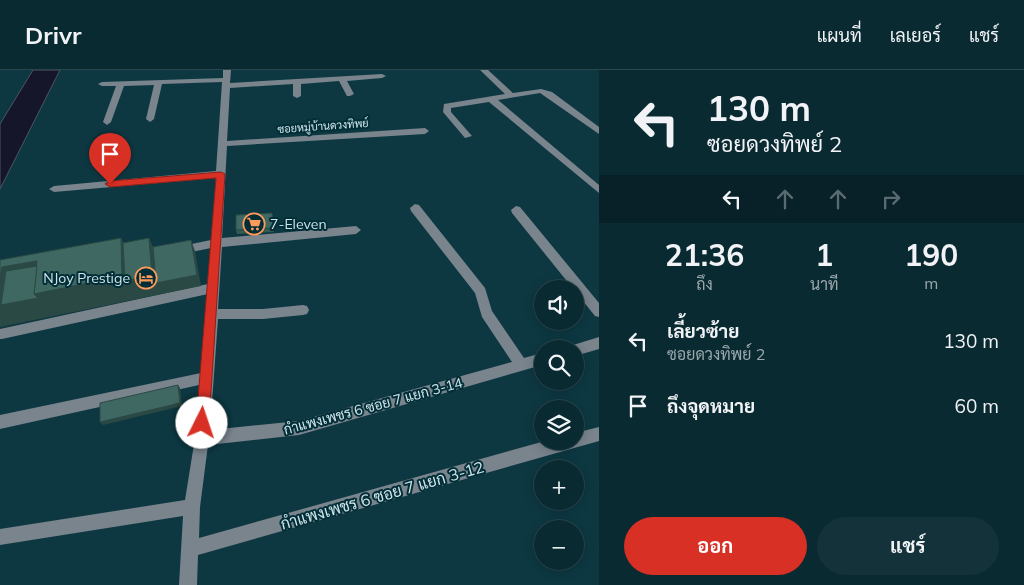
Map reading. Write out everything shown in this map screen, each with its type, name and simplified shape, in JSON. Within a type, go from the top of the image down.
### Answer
[{"type":"street","points":[[188,585],[192,507],[202,438],[205,378],[214,288],[227,70]]},
{"type":"street","points":[[484,70],[510,95]]},
{"type":"street","points":[[102,84],[297,82],[382,76]]},
{"type":"street","points":[[342,79],[350,94]]},
{"type":"street","points":[[297,82],[297,96]]},
{"type":"street","points":[[150,119],[158,83]]},
{"type":"street","points":[[107,122],[120,84]]},
{"type":"street","points":[[468,136],[447,112],[446,106],[532,91],[546,92],[599,131]]},
{"type":"street","points":[[490,98],[599,190]]},
{"type":"street","name":"ซอยหมู่บ้านดวงทิพย์","points":[[222,144],[426,131]]},
{"type":"street","points":[[54,189],[221,174]]},
{"type":"street","points":[[415,208],[481,291],[486,313],[521,364]]},
{"type":"street","points":[[516,210],[599,312]]},
{"type":"street","points":[[169,252],[217,243],[356,230]]},
{"type":"street","points":[[2,334],[214,288]]},
{"type":"street","points":[[211,314],[263,314],[303,310]]},
{"type":"street","points":[[584,347],[599,343]]},
{"type":"street","name":"กำแพงเพชร 6 ซอย 7 แยก 3-14","points":[[202,438],[299,428],[534,361]]},
{"type":"street","points":[[0,422],[205,378]]},
{"type":"street","name":"กำแพงเพชร 6 ซอย 7 แยก 3-12","points":[[584,438],[599,434]]},
{"type":"street","name":"กำแพงเพชร 6 ซอย 7 แยก 3-12","points":[[191,549],[542,450]]},
{"type":"street","points":[[0,537],[192,507]]},
{"type":"shaded area","points":[[33,70],[60,70],[0,189],[0,124]]},
{"type":"building","points":[[272,213],[273,228],[236,230],[236,215]]},
{"type":"building","points":[[121,238],[122,276],[34,294],[37,261],[2,267],[0,277],[0,260]]},
{"type":"building","points":[[149,238],[152,275],[125,281],[123,243]]},
{"type":"building","points":[[191,240],[197,275],[156,283],[153,247]]},
{"type":"building","points":[[37,266],[34,294],[38,298],[1,305],[6,271]]},
{"type":"building","points":[[178,385],[180,403],[100,422],[100,403]]},
{"type":"place","name":"7-Eleven","points":[[254,224]]},
{"type":"place","name":"NJoy Prestige","points":[[146,278]]},
{"type":"route","points":[[110,184],[221,174],[214,288],[202,423]]}]
